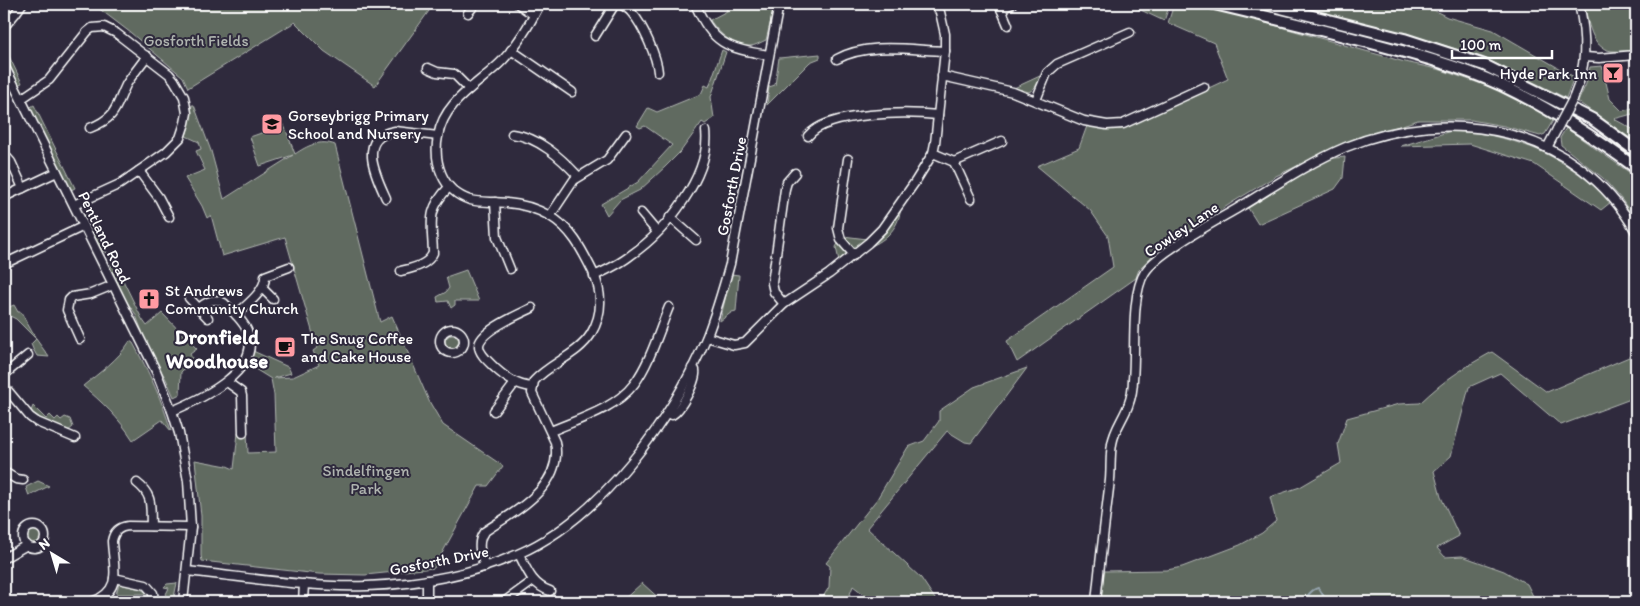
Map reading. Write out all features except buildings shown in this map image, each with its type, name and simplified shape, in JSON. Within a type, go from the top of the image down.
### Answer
[{"type":"highway","points":[[1214,4],[1412,53],[1466,71],[1501,85],[1551,111],[1605,145],[1636,168]]},
{"type":"highway","points":[[1265,4],[1404,39],[1484,65],[1592,119],[1636,151]]},
{"type":"street","points":[[4,27],[22,4]]},
{"type":"street","points":[[468,13],[475,4]]},
{"type":"street","points":[[518,4],[534,15]]},
{"type":"street","points":[[484,567],[480,549],[481,537],[484,532],[532,498],[543,488],[552,474],[557,451],[551,431],[532,393],[534,381],[586,342],[594,328],[600,311],[600,300],[594,276],[572,234],[550,216],[522,205],[470,200],[460,195],[449,187],[440,174],[438,165],[438,136],[446,113],[453,103],[488,74],[511,50],[540,4]]},
{"type":"street","points":[[595,36],[615,4]]},
{"type":"street","points":[[620,4],[633,14],[638,22],[656,59],[658,72]]},
{"type":"street","points":[[695,4],[706,26],[719,40],[739,50],[768,55]]},
{"type":"street","name":"Gosforth Drive","points":[[187,571],[304,584],[366,586],[427,580],[484,567],[519,554],[561,530],[593,502],[623,471],[667,413],[707,337],[730,264],[779,4]]},
{"type":"street","points":[[707,337],[734,345],[745,343],[784,304],[854,255],[882,229],[933,152],[946,34],[935,4]]},
{"type":"street","points":[[1008,25],[1000,6],[1012,4]]},
{"type":"street","points":[[1547,148],[1579,86],[1585,57],[1584,28],[1579,4]]},
{"type":"street","points":[[21,98],[50,80],[83,37],[92,28],[98,27],[108,28],[147,56],[169,74],[180,88],[187,113],[180,138],[166,152],[120,184],[74,205]]},
{"type":"street","points":[[1036,100],[1047,73],[1056,64],[1130,32]]},
{"type":"street","points":[[511,50],[572,92]]},
{"type":"street","points":[[837,59],[846,54],[871,50],[945,51]]},
{"type":"street","points":[[1585,57],[1599,58],[1636,55]]},
{"type":"street","points":[[90,128],[103,122],[118,107],[127,84],[147,56]]},
{"type":"street","name":"Pentland Road","points":[[4,65],[156,371],[172,411],[182,443],[190,499],[191,527],[183,602]]},
{"type":"street","points":[[428,68],[437,72],[454,74],[469,89]]},
{"type":"street","points":[[942,76],[1009,91],[1036,100],[1084,121],[1118,125],[1204,87]]},
{"type":"street","points":[[808,136],[815,130],[829,124],[867,115],[914,112],[938,115]]},
{"type":"street","name":"Cowley Lane","points":[[1096,602],[1112,442],[1129,405],[1134,379],[1134,325],[1138,288],[1149,267],[1164,254],[1194,234],[1324,157],[1379,136],[1420,127],[1444,125],[1472,127],[1507,134],[1547,148],[1591,176],[1617,202],[1636,232]]},
{"type":"street","points":[[386,198],[371,160],[372,148],[375,143],[384,135],[395,131],[438,136]]},
{"type":"street","points":[[594,276],[631,255],[657,232],[670,217],[690,189],[699,172],[707,144],[706,131]]},
{"type":"street","points":[[512,134],[529,138],[540,144],[557,156],[578,176]]},
{"type":"street","points":[[550,216],[578,176],[607,160],[626,134]]},
{"type":"street","points":[[954,162],[1002,141]]},
{"type":"street","points":[[933,152],[954,162],[971,199]]},
{"type":"street","points":[[4,154],[11,162],[23,188]]},
{"type":"street","points":[[848,159],[838,228],[841,240],[854,255]]},
{"type":"street","points":[[139,171],[159,198],[169,217]]},
{"type":"street","points":[[4,197],[57,172]]},
{"type":"street","points":[[784,304],[774,292],[772,283],[785,189],[787,182],[795,173]]},
{"type":"street","points":[[401,271],[418,266],[431,257],[433,252],[433,210],[438,200],[449,187]]},
{"type":"street","points":[[495,202],[497,237],[510,269]]},
{"type":"street","points":[[640,213],[657,232]]},
{"type":"street","points":[[670,217],[696,240]]},
{"type":"street","points":[[8,262],[84,226]]},
{"type":"street","points":[[236,315],[262,288],[266,274],[289,267]]},
{"type":"street","points":[[80,339],[67,310],[69,300],[72,297],[91,294],[113,285]]},
{"type":"street","points":[[262,288],[273,299]]},
{"type":"street","points":[[189,298],[208,318]]},
{"type":"street","points":[[172,411],[195,402],[227,382],[241,367],[250,349],[247,330],[236,315],[220,300],[208,301],[199,308]]},
{"type":"street","points":[[551,431],[616,402],[628,392],[640,374],[670,307]]},
{"type":"street","points":[[532,308],[489,332],[480,342],[479,346],[488,362],[515,383],[532,387]]},
{"type":"street","points":[[463,345],[479,346]]},
{"type":"street","points":[[4,375],[28,355]]},
{"type":"street","points":[[227,382],[241,392],[242,433]]},
{"type":"street","points":[[494,411],[515,383]]},
{"type":"street","points":[[4,386],[30,417],[37,422],[75,438]]},
{"type":"street","points":[[4,472],[16,480],[23,480]]},
{"type":"street","points":[[137,483],[148,494],[150,526]]},
{"type":"street","points":[[92,602],[108,594],[112,588],[114,578],[112,541],[115,532],[128,526],[191,527]]},
{"type":"street","points":[[4,558],[27,545]]},
{"type":"street","points":[[519,554],[533,581],[542,589],[550,591]]},
{"type":"street","points":[[114,578],[146,585],[153,593],[154,602]]},
{"type":"street","points":[[427,580],[427,602]]},
{"type":"street","points":[[504,602],[533,581]]},
{"type":"street","points":[[302,602],[304,584]]},
{"type":"green space","name":"Gosforth Fields","points":[[93,4],[434,4],[375,86],[324,51],[295,22],[188,88],[183,77]]},
{"type":"green space","points":[[725,4],[775,4],[766,40],[750,46],[738,44],[722,34],[710,20],[727,11]]},
{"type":"green space","points":[[1128,4],[1170,4],[1164,21]]},
{"type":"green space","points":[[1174,4],[1199,4],[1401,61],[1441,70],[1496,89],[1554,119],[1545,134],[1540,136],[1504,126],[1471,120],[1418,120],[1346,143],[1276,176],[1233,202],[1152,256],[1139,269],[1136,278],[1017,362],[1007,341],[1113,267],[1108,236],[1090,210],[1037,166],[1079,148],[1087,126],[1121,129],[1228,79],[1214,43],[1168,23]]},
{"type":"green space","points":[[1286,4],[1422,4],[1447,17],[1493,30],[1574,77],[1566,98],[1482,57],[1407,34]]},
{"type":"green space","points":[[1584,4],[1636,4],[1636,50],[1612,51],[1599,45],[1589,25]]},
{"type":"green space","points":[[4,46],[22,83],[17,85],[4,57]]},
{"type":"green space","points":[[722,50],[726,52],[711,97],[714,118],[705,124],[702,122],[681,151],[665,167],[640,190],[620,200],[607,215],[601,204],[638,182],[672,145],[645,126],[640,128],[637,126],[648,108],[657,112],[701,94],[705,85],[709,87]]},
{"type":"green space","points":[[820,54],[820,58],[810,62],[767,105],[769,87],[775,85],[779,58]]},
{"type":"green space","points":[[1602,66],[1610,99],[1622,111],[1636,107],[1636,113],[1614,119],[1636,131],[1636,142],[1578,102],[1586,84],[1590,67]]},
{"type":"green space","points":[[1040,76],[1036,85],[1029,92],[1014,88]]},
{"type":"green space","points":[[34,105],[75,188],[71,190],[29,108]]},
{"type":"green space","name":"Sindelfingen Park","points":[[192,105],[194,105],[211,151],[224,199],[293,155],[260,166],[250,137],[284,125],[295,154],[319,143],[335,145],[380,322],[392,316],[429,401],[443,425],[503,466],[488,486],[479,486],[434,568],[365,575],[319,574],[202,561],[201,516],[195,460],[234,469],[238,433],[247,432],[248,453],[276,452],[274,395],[271,379],[247,364],[253,351],[288,367],[291,373],[274,378],[293,377],[319,365],[313,351],[317,348],[285,237],[222,256],[211,215],[207,218],[185,178],[205,170],[196,151],[201,149],[199,142],[186,136]]},
{"type":"green space","points":[[1566,128],[1636,177],[1636,221],[1622,200],[1603,178],[1561,145],[1560,138]]},
{"type":"green space","points":[[1451,131],[1491,136],[1545,153],[1573,169],[1611,202],[1601,210],[1534,164],[1470,144],[1401,146]]},
{"type":"green space","points":[[1345,157],[1343,178],[1335,189],[1258,224],[1248,208],[1326,159]]},
{"type":"green space","points":[[901,206],[895,226],[887,236],[869,247],[880,235]]},
{"type":"green space","points":[[87,214],[107,253],[101,250],[84,216]]},
{"type":"green space","points":[[843,236],[867,239],[839,261],[836,247]]},
{"type":"green space","points":[[113,260],[147,326],[162,313],[197,349],[190,354],[192,358],[183,366],[185,368],[181,372],[180,394],[174,397],[150,352],[135,313],[126,301],[110,270]]},
{"type":"green space","points":[[466,270],[479,301],[455,301],[455,305],[451,308],[448,301],[438,302],[437,297],[449,288],[446,277]]},
{"type":"green space","points":[[731,274],[739,275],[736,311],[720,321]]},
{"type":"green space","points":[[4,302],[9,307],[14,305],[18,312],[21,312],[36,339],[16,319],[4,313]]},
{"type":"green space","points":[[449,335],[455,335],[459,342],[455,349],[449,349],[445,345],[445,339]]},
{"type":"green space","points":[[36,339],[49,357],[37,356],[31,344]]},
{"type":"green space","points":[[130,341],[133,343],[155,386],[171,431],[162,420],[133,440],[110,411],[83,386],[114,360]]},
{"type":"green space","points":[[1492,352],[1547,392],[1636,354],[1636,397],[1561,425],[1500,373],[1469,387],[1451,456],[1434,471],[1441,497],[1459,536],[1437,548],[1445,557],[1462,556],[1504,571],[1527,584],[1536,602],[1100,602],[1104,571],[1167,570],[1182,567],[1240,545],[1262,533],[1276,521],[1270,497],[1300,487],[1341,463],[1338,444],[1347,418],[1399,404],[1420,403],[1454,375]]},
{"type":"green space","points":[[1027,368],[971,443],[965,442],[947,431],[867,528],[921,578],[937,602],[874,602],[853,586],[847,602],[820,602],[829,587],[830,566],[826,563],[877,499],[908,447],[924,441],[939,421],[939,411],[974,387]]},
{"type":"green space","points":[[33,406],[46,419],[50,415],[55,420],[58,417],[61,420],[65,417],[70,419],[73,427],[65,430],[47,423],[31,411]]},
{"type":"green space","points":[[38,481],[49,486],[29,496],[26,487]]},
{"type":"green space","points":[[35,529],[43,537],[35,545],[27,537]]},
{"type":"green space","points":[[177,583],[173,602],[157,602],[159,598],[165,596],[169,588],[164,587],[167,584]]},
{"type":"green space","points":[[642,583],[663,602],[621,602]]},
{"type":"green space","points":[[119,584],[141,589],[148,594],[116,594]]},
{"type":"waterway","points":[[1263,602],[1263,599],[1301,602],[1313,590],[1318,588],[1326,600],[1330,602]]},
{"type":"place","name":"Hyde Park Inn","points":[[1613,73]]},
{"type":"place","name":"Gorseybrigg Primary School and Nursery","points":[[272,124]]},
{"type":"place","name":"St Andrews Community Church","points":[[149,299]]},
{"type":"place","name":"The Snug Coffee and Cake House","points":[[285,347]]},
{"type":"district","name":"Dronfield Woodhouse","points":[[217,349]]}]
